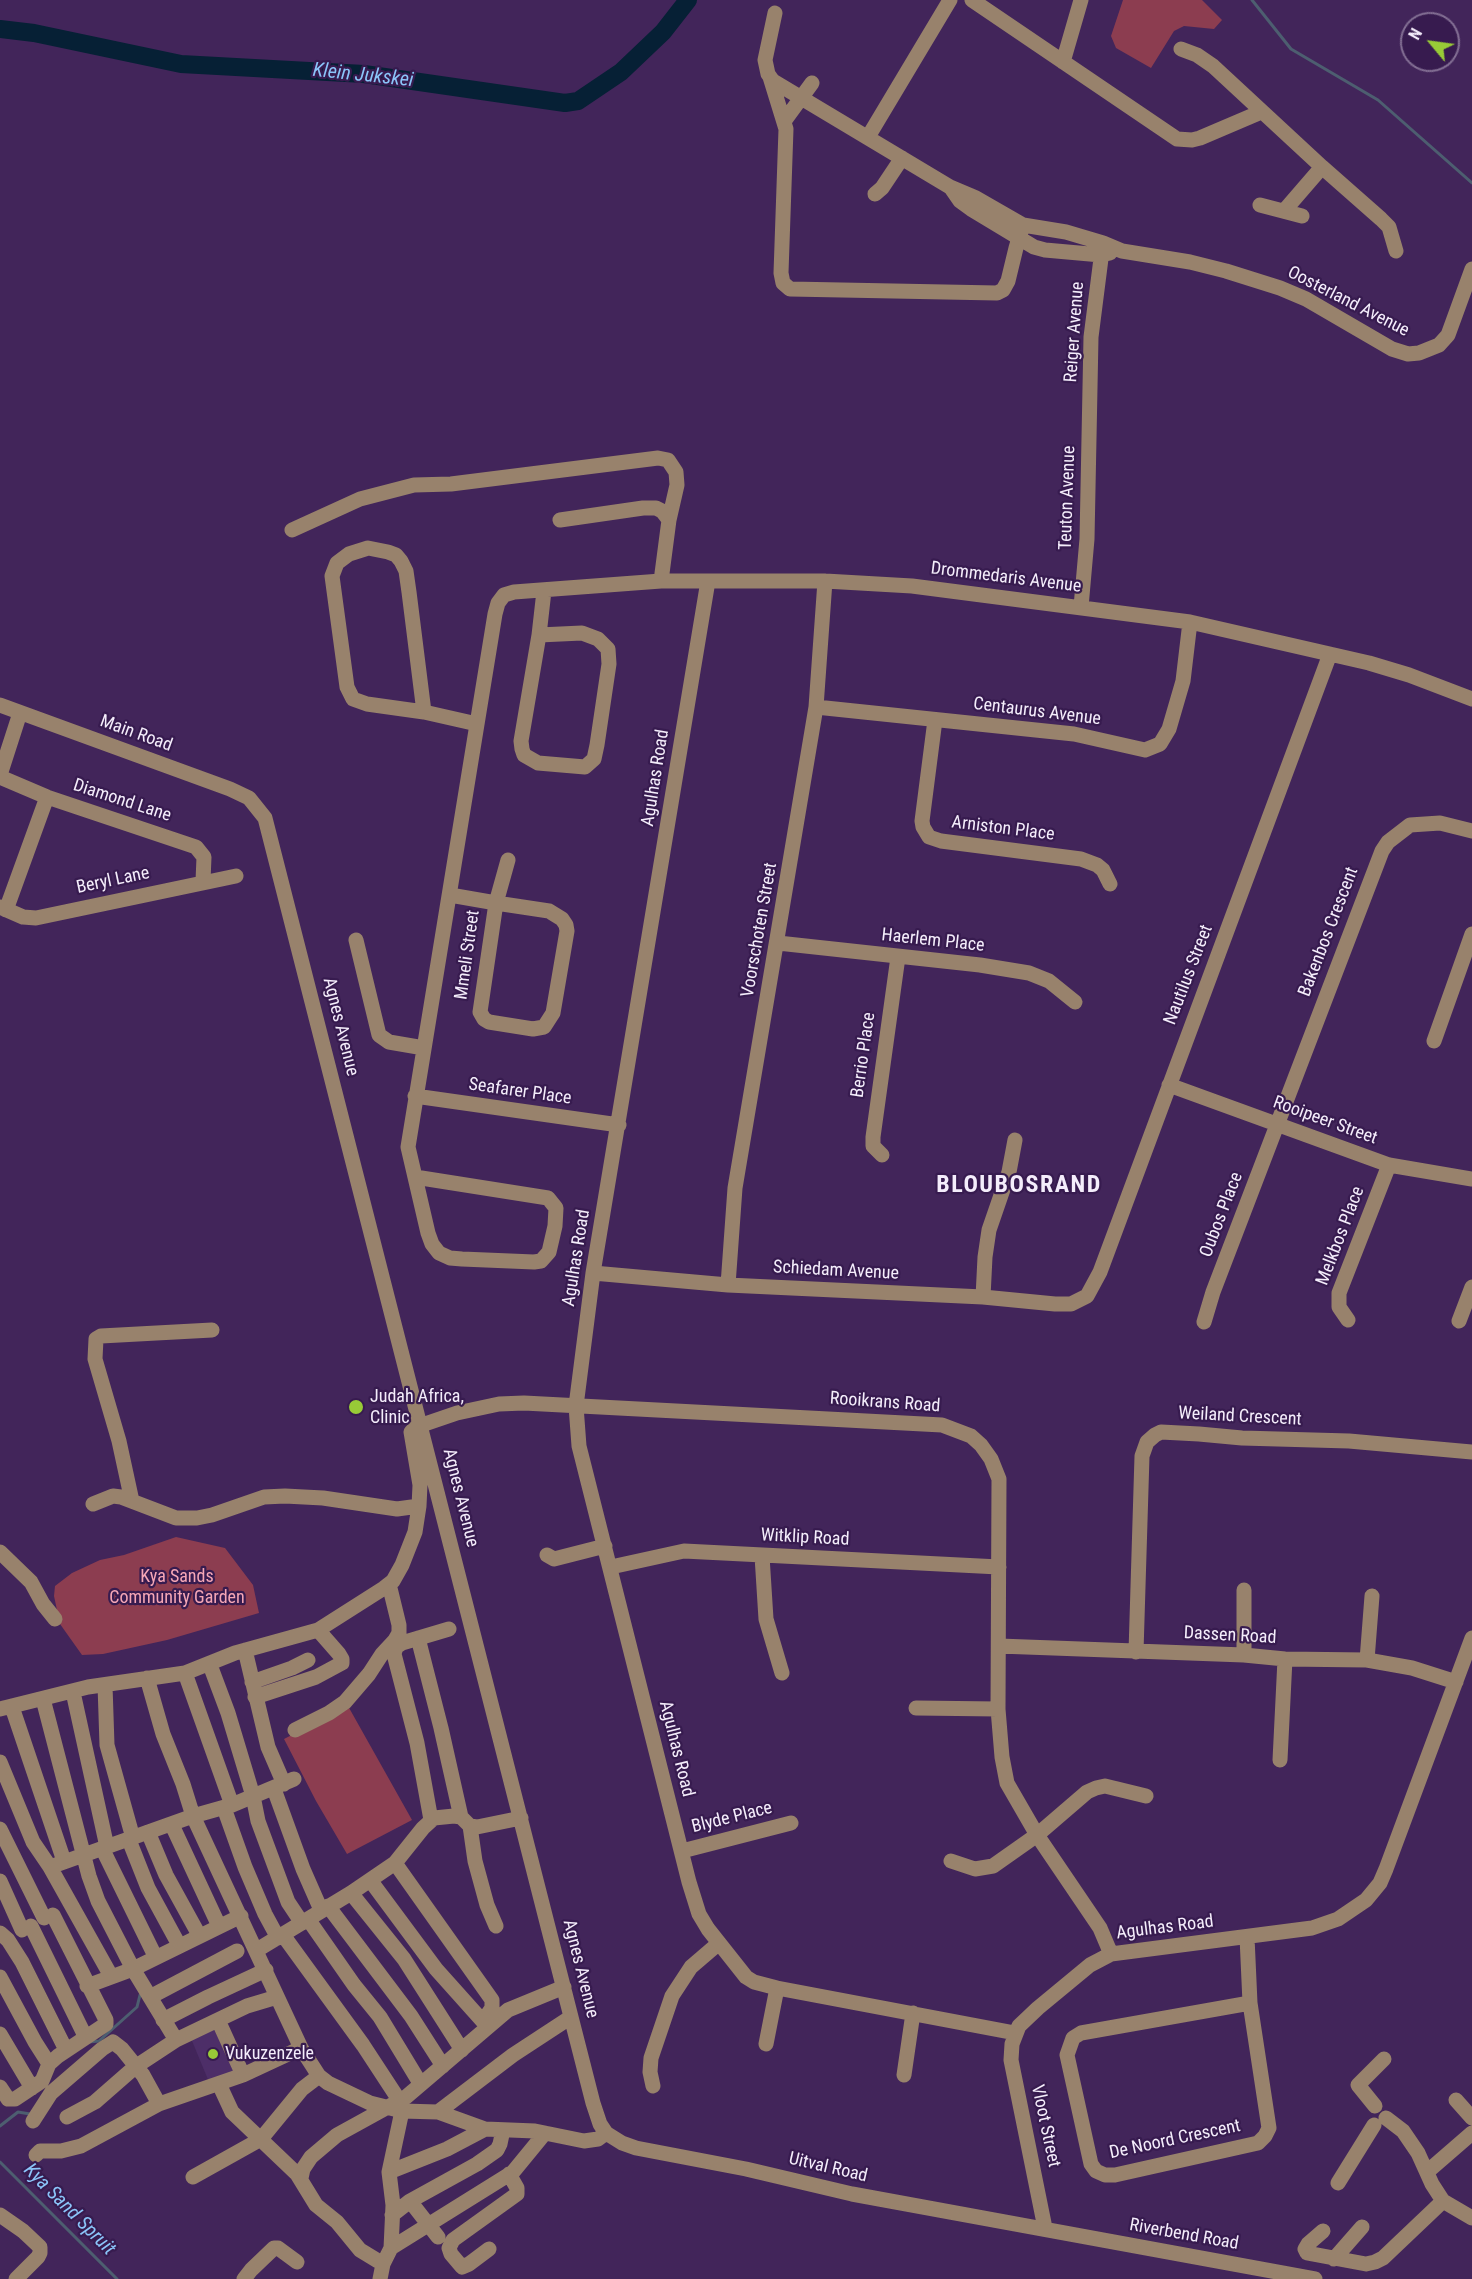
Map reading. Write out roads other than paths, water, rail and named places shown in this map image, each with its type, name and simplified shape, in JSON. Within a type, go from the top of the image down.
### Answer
[{"type":"street","points":[[868,137],[950,0]]},
{"type":"street","points":[[972,0],[1166,133],[1181,140],[1200,138],[1261,112]]},
{"type":"street","points":[[1063,62],[1081,0]]},
{"type":"street","points":[[775,13],[765,60],[785,120],[781,273],[783,283],[790,289],[997,293],[1003,290],[1008,281],[1021,232]]},
{"type":"street","points":[[1181,49],[1213,66],[1387,225],[1396,251]]},
{"type":"street","points":[[770,77],[950,187],[964,205],[1021,232],[1045,250],[1102,249]]},
{"type":"street","points":[[785,120],[812,83]]},
{"type":"street","points":[[875,194],[882,188],[902,158]]},
{"type":"street","points":[[1284,211],[1322,167]]},
{"type":"street","points":[[1260,205],[1302,216]]},
{"type":"street","points":[[1021,232],[1066,232],[1102,249]]},
{"type":"street","name":"Oosterland Avenue","points":[[1102,249],[1199,264],[1280,288],[1306,299],[1392,349],[1408,354],[1419,353],[1439,345],[1448,335],[1472,269]]},
{"type":"street","name":"Reiger Avenue","points":[[1090,426],[1091,337],[1102,249]]},
{"type":"street","name":"Teuton Avenue","points":[[1081,607],[1087,539],[1090,426]]},
{"type":"street","points":[[292,530],[365,497],[417,484],[451,483],[658,458],[668,460],[676,472],[675,495],[669,520],[661,581]]},
{"type":"street","points":[[560,520],[609,511],[650,508],[662,511],[669,520]]},
{"type":"street","points":[[415,1177],[548,1198],[556,1208],[555,1226],[549,1252],[541,1261],[534,1262],[450,1258],[439,1253],[428,1233],[408,1147],[477,724],[424,712],[367,704],[353,699],[350,695],[332,576],[337,563],[349,554],[368,548],[388,552],[396,555],[406,571],[424,712]]},
{"type":"street","name":"Drommedaris Avenue","points":[[477,724],[498,603],[504,596],[524,592],[661,581],[825,581],[912,586],[1190,622],[1369,663],[1472,699]]},
{"type":"street","name":"Agulhas Road","points":[[708,581],[593,1273],[576,1406],[579,1446],[681,1851],[699,1914],[719,1943],[746,1977],[754,1982],[1015,2032],[1038,2008],[1090,1965],[1112,1954],[1300,1930],[1330,1923],[1351,1911],[1371,1895],[1386,1869],[1472,1638]]},
{"type":"street","name":"Voorschoten Street","points":[[728,1286],[735,1188],[816,707],[825,581]]},
{"type":"street","points":[[539,635],[582,633],[598,639],[608,649],[609,664],[597,745],[594,759],[585,767],[538,763],[524,755],[522,749],[521,741],[544,591]]},
{"type":"street","name":"Centaurus Avenue","points":[[816,707],[1074,734],[1145,750],[1164,739],[1180,695],[1190,622]]},
{"type":"street","name":"Nautilus Street","points":[[1076,1302],[1087,1296],[1096,1281],[1330,654]]},
{"type":"street","name":"Main Road","points":[[1,710],[20,713],[231,789],[249,798],[256,805]]},
{"type":"street","points":[[0,776],[20,713]]},
{"type":"street","name":"Arniston Place","points":[[935,720],[922,821],[929,837],[941,841],[1075,858],[1097,865],[1103,870],[1110,884]]},
{"type":"street","name":"Diamond Lane","points":[[0,776],[47,797],[196,847],[204,857],[203,881]]},
{"type":"street","points":[[3,909],[47,797]]},
{"type":"street","name":"Agnes Avenue","points":[[256,805],[268,826],[597,2117],[606,2133]]},
{"type":"street","name":"Bakenbos Crescent","points":[[1277,1123],[1382,851],[1388,842],[1410,825],[1440,823],[1472,831]]},
{"type":"street","name":"Mmeli Street","points":[[450,896],[496,903],[549,911],[562,919],[566,925],[553,1013],[548,1024],[538,1029],[489,1022],[480,1012],[496,903],[508,860]]},
{"type":"street","name":"Beryl Lane","points":[[3,909],[23,917],[36,918],[203,881],[236,876]]},
{"type":"street","points":[[1434,1041],[1472,934]]},
{"type":"street","points":[[356,940],[379,1035],[389,1042],[424,1048]]},
{"type":"street","name":"Haerlem Place","points":[[778,943],[980,965],[1039,975],[1059,987],[1075,1002]]},
{"type":"street","name":"Berrio Place","points":[[882,1155],[873,1146],[873,1137],[898,957]]},
{"type":"street","name":"Rooipeer Street","points":[[1169,1085],[1389,1165],[1472,1179]]},
{"type":"street","name":"Seafarer Place","points":[[415,1096],[619,1125]]},
{"type":"street","name":"Oubos Place","points":[[1204,1322],[1277,1123]]},
{"type":"street","points":[[983,1298],[989,1230],[1009,1172],[1015,1140]]},
{"type":"street","name":"Melkbos Place","points":[[1348,1320],[1339,1307],[1339,1293],[1389,1165]]},
{"type":"street","name":"Schiedam Avenue","points":[[593,1273],[728,1286],[983,1298],[1055,1304],[1076,1302]]},
{"type":"street","points":[[1459,1321],[1472,1287]]},
{"type":"street","points":[[132,1501],[119,1441],[95,1359],[96,1339],[101,1336],[212,1330]]},
{"type":"street","name":"Rooikrans Road","points":[[421,1425],[456,1413],[499,1404],[942,1425],[970,1436],[988,1453],[998,1474],[1000,1488],[998,1709],[1002,1757],[1007,1783],[1037,1835],[1089,1911],[1112,1954]]},
{"type":"street","points":[[111,1976],[74,1909],[6,1708],[105,1685],[147,1678],[164,1678],[210,1665],[244,1650],[318,1630],[389,1584],[397,1575],[415,1532],[419,1506],[417,1464],[411,1436],[413,1429],[421,1425]]},
{"type":"street","name":"Weiland Crescent","points":[[1136,1652],[1142,1456],[1147,1442],[1155,1435],[1161,1432],[1349,1442],[1472,1452]]},
{"type":"street","points":[[93,1504],[112,1496],[176,1518],[212,1515],[264,1497],[323,1498],[397,1509],[419,1506]]},
{"type":"street","points":[[547,1555],[554,1559],[605,1546]]},
{"type":"street","name":"Witklip Road","points":[[611,1567],[684,1551],[999,1567]]},
{"type":"street","points":[[0,1552],[32,1582],[43,1604],[55,1619]]},
{"type":"street","points":[[762,1556],[766,1619],[782,1673]]},
{"type":"street","points":[[296,1730],[345,1702],[395,1640],[399,1633],[399,1625],[389,1584]]},
{"type":"street","points":[[1244,1590],[1244,1655]]},
{"type":"street","points":[[1367,1660],[1372,1596]]},
{"type":"street","points":[[431,1820],[417,1743],[394,1654],[399,1645],[449,1629]]},
{"type":"street","points":[[254,1690],[316,1677],[342,1663],[339,1654],[318,1630]]},
{"type":"street","points":[[418,1638],[475,1861],[490,1914],[496,1926]]},
{"type":"street","name":"Dassen Road","points":[[999,1646],[1244,1655],[1285,1659],[1367,1660],[1412,1668],[1456,1682]]},
{"type":"street","points":[[244,1650],[268,1747],[284,1784],[303,1869],[325,1908],[411,2016],[443,2066]]},
{"type":"street","points":[[1280,1760],[1285,1659]]},
{"type":"street","points":[[254,1690],[308,1660]]},
{"type":"street","points":[[210,1665],[228,1713],[253,1796],[258,1821],[291,1908],[305,1921],[380,2016],[420,2083]]},
{"type":"street","points":[[185,1673],[245,1867],[265,1914],[363,2045],[401,2105]]},
{"type":"street","points":[[147,1678],[156,1712],[193,1816],[267,1970],[301,2048],[319,2076],[352,2096],[384,2108]]},
{"type":"street","points":[[105,1685],[107,1745],[131,1839],[148,1887],[179,1945]]},
{"type":"street","points":[[73,1692],[105,1847],[155,1956]]},
{"type":"street","points":[[43,1699],[89,1876],[98,1901],[133,1969],[176,2040]]},
{"type":"street","points":[[916,1708],[998,1709]]},
{"type":"street","points":[[0,1762],[33,1842],[57,1864]]},
{"type":"street","points":[[57,1864],[228,1806],[284,1784]]},
{"type":"street","points":[[951,1861],[975,1869],[993,1866],[1037,1835],[1087,1792],[1096,1788],[1106,1786],[1146,1796]]},
{"type":"street","points":[[257,1950],[351,1893],[395,1863],[431,1820],[444,1816],[486,1826],[521,1818]]},
{"type":"street","name":"Blyde Place","points":[[681,1851],[791,1823]]},
{"type":"street","points":[[172,1825],[219,1926]]},
{"type":"street","points":[[0,1828],[85,2036]]},
{"type":"street","points":[[148,1832],[166,1875],[199,1935]]},
{"type":"street","points":[[395,1863],[492,2000],[492,2008],[485,2024]]},
{"type":"street","points":[[370,1880],[436,1969],[485,2024]]},
{"type":"street","points":[[0,1881],[38,1922],[87,1986],[106,2022],[101,2028],[85,2036],[49,2064],[42,2081],[32,2088],[12,2100],[8,2099],[0,2087]]},
{"type":"street","points":[[351,1893],[404,1959],[462,2050]]},
{"type":"street","points":[[66,2050],[22,1962],[4,1937],[74,1909]]},
{"type":"street","points":[[87,1986],[133,1969],[155,1956],[241,1916]]},
{"type":"street","name":"De Noord Crescent","points":[[1247,1937],[1250,2003],[1269,2128],[1264,2139],[1258,2143],[1115,2175],[1105,2175],[1096,2171],[1091,2164],[1067,2055],[1073,2038],[1081,2033],[1250,2003]]},
{"type":"street","points":[[653,2086],[650,2072],[651,2058],[672,1996],[691,1967],[719,1943]]},
{"type":"street","points":[[150,1997],[237,1952]]},
{"type":"street","points":[[163,2020],[267,1970]]},
{"type":"street","points":[[0,1977],[34,2042],[49,2064]]},
{"type":"street","points":[[219,2084],[231,2112],[301,2178],[316,2205],[337,2222],[360,2250],[382,2271],[391,2248],[392,2215],[389,2172],[401,2105],[420,2083],[462,2050],[485,2024],[508,2010],[564,1987]]},
{"type":"street","points":[[766,2044],[777,1988]]},
{"type":"street","points":[[67,2117],[95,2102],[135,2067],[176,2040],[253,2003],[277,1997]]},
{"type":"street","points":[[904,2075],[913,2013]]},
{"type":"street","points":[[438,2112],[513,2055],[572,2017]]},
{"type":"street","points":[[218,2020],[243,2075]]},
{"type":"street","name":"Vloot Street","points":[[1015,2032],[1011,2060],[1046,2228]]},
{"type":"street","points":[[0,2034],[32,2088]]},
{"type":"street","points":[[33,2121],[51,2093],[110,2043],[118,2045],[149,2085],[159,2104]]},
{"type":"street","points":[[36,2155],[40,2151],[61,2151],[81,2146],[159,2104],[243,2075],[301,2048]]},
{"type":"street","points":[[1338,2183],[1385,2110],[1375,2106],[1358,2085],[1384,2060]]},
{"type":"street","points":[[193,2177],[261,2139],[302,2089],[319,2076]]},
{"type":"street","points":[[1456,2100],[1472,2118]]},
{"type":"street","points":[[301,2178],[303,2169],[311,2157],[347,2127],[384,2108],[401,2105],[438,2112],[485,2129],[523,2130],[591,2141],[606,2133]]},
{"type":"street","points":[[1380,2121],[1403,2132],[1418,2153],[1432,2184],[1443,2201],[1472,2218]]},
{"type":"street","points":[[389,2172],[438,2153],[485,2129]]},
{"type":"street","points":[[392,2215],[410,2201],[497,2150],[503,2130]]},
{"type":"street","points":[[391,2248],[509,2174],[520,2165],[545,2133]]},
{"type":"street","name":"Uitval Road","points":[[606,2133],[636,2148],[746,2169],[852,2194],[1046,2228]]},
{"type":"street","points":[[1427,2172],[1472,2133]]},
{"type":"street","points":[[489,2249],[462,2267],[449,2248],[453,2240],[517,2194],[517,2188],[509,2174]]},
{"type":"street","points":[[410,2201],[438,2237]]},
{"type":"street","points":[[1323,2231],[1305,2249],[1311,2255],[1366,2264],[1383,2259],[1443,2201]]},
{"type":"street","points":[[0,2216],[23,2231],[40,2247],[39,2255],[16,2279]]},
{"type":"street","points":[[1334,2259],[1362,2227]]},
{"type":"street","name":"Riverbend Road","points":[[1046,2228],[1249,2272],[1316,2279]]},
{"type":"street","points":[[244,2279],[274,2248],[297,2262]]},
{"type":"waterway","name":"Klein Jukskei","points":[[0,29],[34,33],[181,64],[364,74],[565,103],[578,101],[621,72],[663,32],[688,0]]},
{"type":"waterway","points":[[1252,0],[1291,49],[1378,100],[1472,183]]},
{"type":"waterway","points":[[89,2042],[99,2041],[137,2007],[140,1995]]},
{"type":"waterway","points":[[0,2126],[18,2112],[30,2114]]},
{"type":"waterway","name":"Kya Sand Spruit","points":[[0,2162],[117,2279]]},
{"type":"place","name":"Judah Africa, Clinic","points":[[356,1407]]},
{"type":"place","name":"Vukuzenzele","points":[[213,2054]]},
{"type":"district","name":"BLOUBOSRAND","points":[[1019,1186]]},
{"type":"park label","name":"Kya Sands Community Garden","points":[[177,1587]]}]
